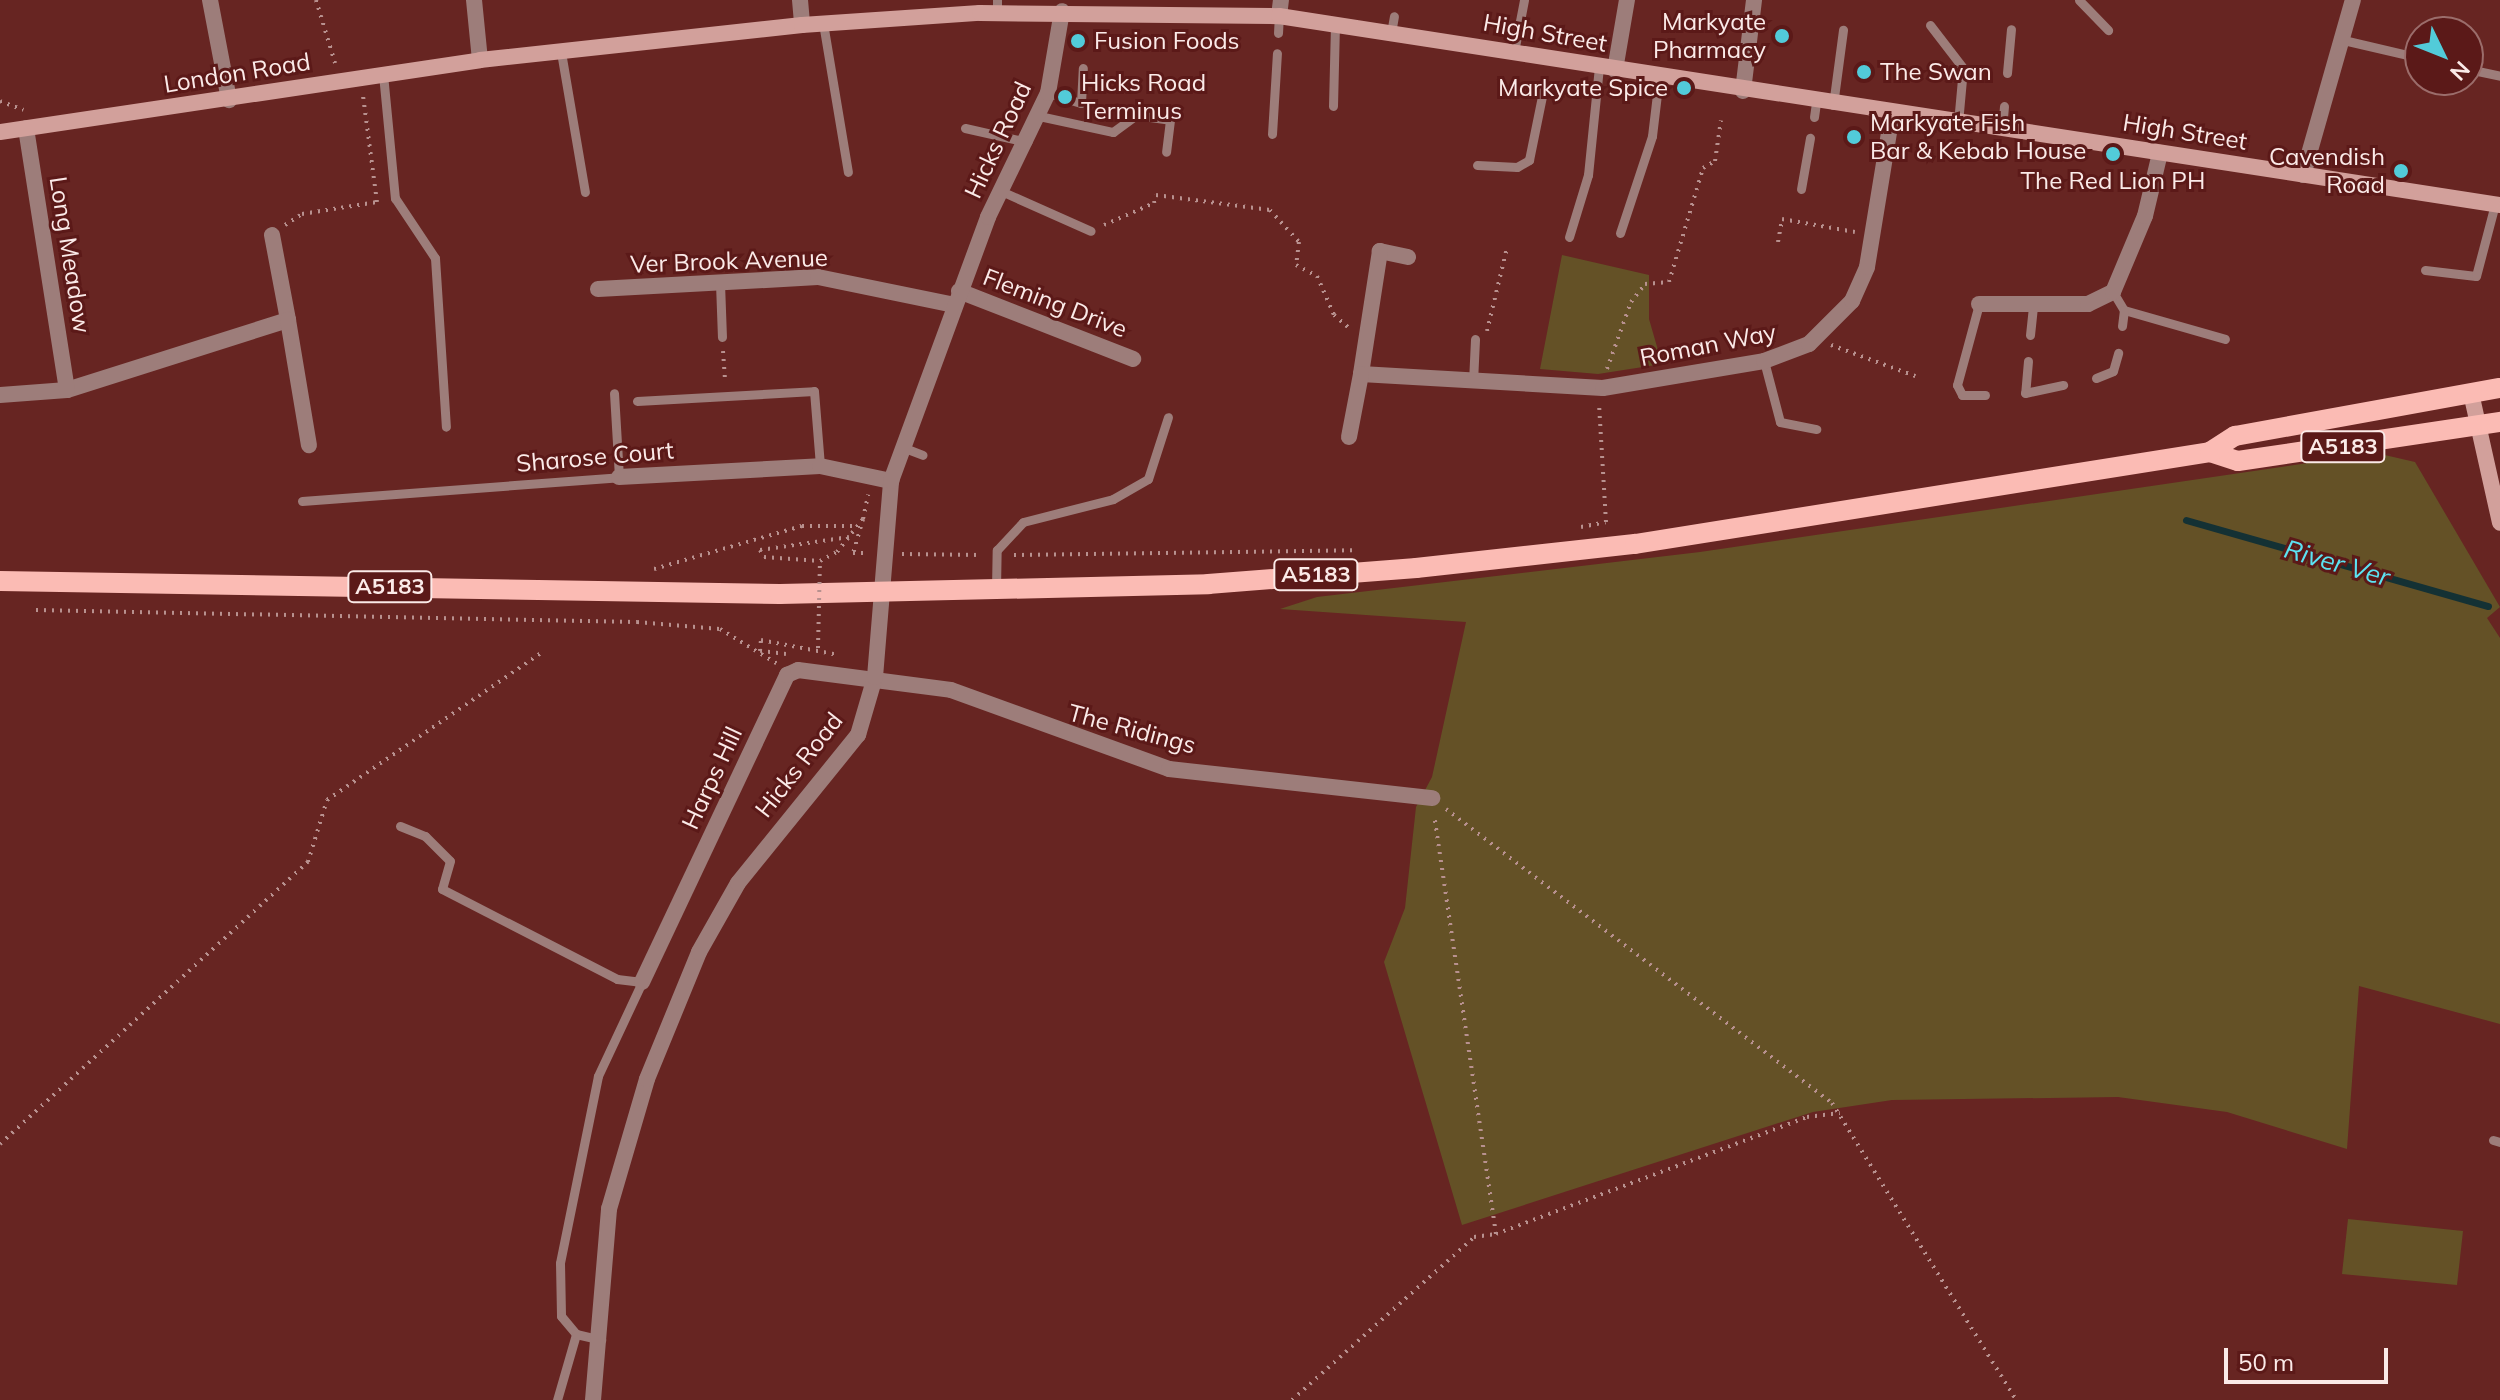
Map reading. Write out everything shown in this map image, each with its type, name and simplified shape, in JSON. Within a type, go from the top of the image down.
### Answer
[{"type":"main road","name":"A5183","points":[[0,581],[882,593],[1208,584],[1619,546],[2210,452],[2235,436],[2500,388]]},
{"type":"main road","name":"A5183","points":[[2210,452],[2238,461],[2500,422]]},
{"type":"street","points":[[210,0],[229,100]]},
{"type":"street","points":[[474,0],[480,60]]},
{"type":"street","points":[[800,0],[802,25]]},
{"type":"street","points":[[1607,68],[1627,0]]},
{"type":"street","points":[[1743,91],[1754,0]]},
{"type":"street","points":[[2303,175],[2339,39],[2353,0]]},
{"type":"street","name":"High Street","points":[[480,60],[997,6],[1062,11],[1104,6],[1279,16],[1335,24],[1392,24],[1514,52],[1548,63],[1607,68],[1821,108],[2002,129],[2498,205]]},
{"type":"street","name":"Hicks Road","points":[[593,1400],[601,1340],[609,1209],[668,1024],[738,883],[858,735],[875,677],[882,593],[880,553],[891,481],[957,298],[1001,191],[1048,93],[1062,11]]},
{"type":"street","name":"London Road","points":[[0,132],[480,60]]},
{"type":"street","name":"Roman Way","points":[[1361,374],[1603,388],[1764,361],[1823,334],[1861,284],[1873,235],[1892,114]]},
{"type":"street","name":"Long Meadow","points":[[26,128],[67,390]]},
{"type":"street","points":[[1979,304],[2088,304],[2113,292],[2145,216],[2160,153]]},
{"type":"street","points":[[272,235],[309,445]]},
{"type":"street","points":[[1349,437],[1380,251],[1408,257]]},
{"type":"street","name":"Ver Brook Avenue","points":[[598,289],[818,277],[957,298]]},
{"type":"street","name":"Fleming Drive","points":[[957,298],[1133,359]]},
{"type":"street","points":[[0,395],[67,390],[288,320]]},
{"type":"street","points":[[2471,393],[2500,523]]},
{"type":"street","name":"Sharose Court","points":[[619,477],[820,466],[873,474],[891,481]]},
{"type":"street","points":[[798,670],[875,677]]},
{"type":"street","name":"Harps Hill","points":[[642,982],[782,686],[798,670]]},
{"type":"street","name":"The Ridings","points":[[875,677],[951,690],[1169,769],[1432,798]]},
{"type":"lane","points":[[1514,52],[1524,0]]},
{"type":"lane","points":[[2079,0],[2108,30]]},
{"type":"lane","points":[[823,23],[848,172]]},
{"type":"lane","points":[[1333,106],[1335,24]]},
{"type":"lane","points":[[1930,25],[1963,68],[1958,123]]},
{"type":"lane","points":[[2007,73],[2011,29]]},
{"type":"lane","points":[[1821,108],[1843,30]]},
{"type":"lane","points":[[2339,39],[2404,54]]},
{"type":"lane","points":[[561,52],[585,192]]},
{"type":"lane","points":[[1272,134],[1277,53]]},
{"type":"lane","points":[[1048,93],[1081,103],[1083,68]]},
{"type":"lane","points":[[1569,237],[1588,175],[1607,68]]},
{"type":"lane","points":[[383,74],[395,198],[435,258],[446,427]]},
{"type":"lane","points":[[1620,233],[1652,136],[1659,77]]},
{"type":"lane","points":[[1477,165],[1517,167],[1529,160],[1544,86]]},
{"type":"lane","points":[[2002,129],[2004,106]]},
{"type":"lane","points":[[1039,116],[1113,132],[1136,115],[1170,120],[1166,152]]},
{"type":"lane","points":[[965,128],[1027,142]]},
{"type":"lane","points":[[1801,189],[1810,138]]},
{"type":"lane","points":[[1001,191],[1091,231]]},
{"type":"lane","points":[[2425,270],[2473,280],[2498,205]]},
{"type":"lane","points":[[720,283],[722,337]]},
{"type":"lane","points":[[2113,292],[2124,310],[2122,326]]},
{"type":"lane","points":[[1979,304],[1957,385],[1962,395],[1985,395]]},
{"type":"lane","points":[[2030,335],[2033,304]]},
{"type":"lane","points":[[2124,310],[2225,339]]},
{"type":"lane","points":[[1473,382],[1475,339]]},
{"type":"lane","points":[[2096,378],[2113,371],[2118,353]]},
{"type":"lane","points":[[1764,361],[1780,422],[1816,429]]},
{"type":"lane","points":[[2028,361],[2025,393],[2063,385]]},
{"type":"lane","points":[[637,401],[814,391],[820,466]]},
{"type":"lane","points":[[614,393],[619,477]]},
{"type":"lane","points":[[996,592],[996,556],[1023,522],[1113,499],[1148,479],[1168,417]]},
{"type":"lane","points":[[902,447],[923,455]]},
{"type":"lane","name":"Sharose Court","points":[[302,501],[619,477]]},
{"type":"lane","points":[[400,826],[425,836],[450,861],[442,889],[617,979],[642,982],[598,1076],[560,1263],[561,1316],[576,1334],[601,1340]]},
{"type":"lane","points":[[557,1400],[576,1334]]},
{"type":"path","points":[[316,0],[340,81]]},
{"type":"path","points":[[272,235],[302,214],[377,202],[360,78]]},
{"type":"path","points":[[1564,530],[1606,522],[1596,445],[1603,388],[1631,302],[1645,284],[1669,282],[1703,168],[1715,161],[1721,120]]},
{"type":"path","points":[[1091,231],[1154,203],[1156,195],[1270,210],[1289,224],[1299,242],[1296,265],[1323,283],[1334,315],[1344,327],[1368,332]]},
{"type":"path","points":[[1778,242],[1782,219],[1873,235]]},
{"type":"path","points":[[1475,339],[1488,330],[1507,248]]},
{"type":"path","points":[[1823,334],[1842,353],[1915,376]]},
{"type":"path","points":[[722,337],[725,396]]},
{"type":"path","points":[[873,474],[853,553],[996,556],[1361,550]]},
{"type":"path","points":[[849,537],[760,550],[764,557],[820,561],[849,537],[863,519]]},
{"type":"path","points":[[648,570],[802,526],[857,526]]},
{"type":"path","points":[[818,648],[820,561]]},
{"type":"path","points":[[36,610],[637,622],[720,629],[760,657],[798,670]]},
{"type":"path","points":[[0,1144],[308,862],[327,800],[544,651]]},
{"type":"path","points":[[1432,798],[1841,1113],[2016,1400]]},
{"type":"path","points":[[1432,798],[1496,1234]]},
{"type":"path","points":[[1292,1400],[1474,1237],[1496,1234],[1807,1117],[1841,1113]]},
{"type":"shaded area","points":[[1562,255],[1649,275],[1649,319],[1662,364],[1598,374],[1540,369]]},
{"type":"shaded area","points":[[2376,453],[2415,462],[2500,607],[2487,618],[2500,638],[2500,1024],[2359,986],[2347,1149],[2227,1112],[2118,1097],[1892,1100],[1813,1112],[1462,1225],[1384,962],[1405,908],[1416,807],[1432,777],[1466,622],[1280,609],[1317,597],[1700,552]]},
{"type":"shaded area","points":[[2348,1219],[2463,1231],[2457,1285],[2342,1274]]},
{"type":"waterway","name":"River Ver","points":[[2186,520],[2488,606]]},
{"type":"place","name":"Markyate Pharmacy","points":[[1782,36]]},
{"type":"place","name":"Fusion Foods","points":[[1078,41]]},
{"type":"place","name":"The Swan","points":[[1864,72]]},
{"type":"place","name":"Markyate Spice","points":[[1684,88]]},
{"type":"place","name":"Hicks Road Terminus","points":[[1065,97]]},
{"type":"place","name":"Markyate Fish Bar & Kebab House","points":[[1854,137]]},
{"type":"place","name":"The Red Lion PH","points":[[2113,154]]},
{"type":"place","name":"Cavendish Road","points":[[2401,171]]}]
